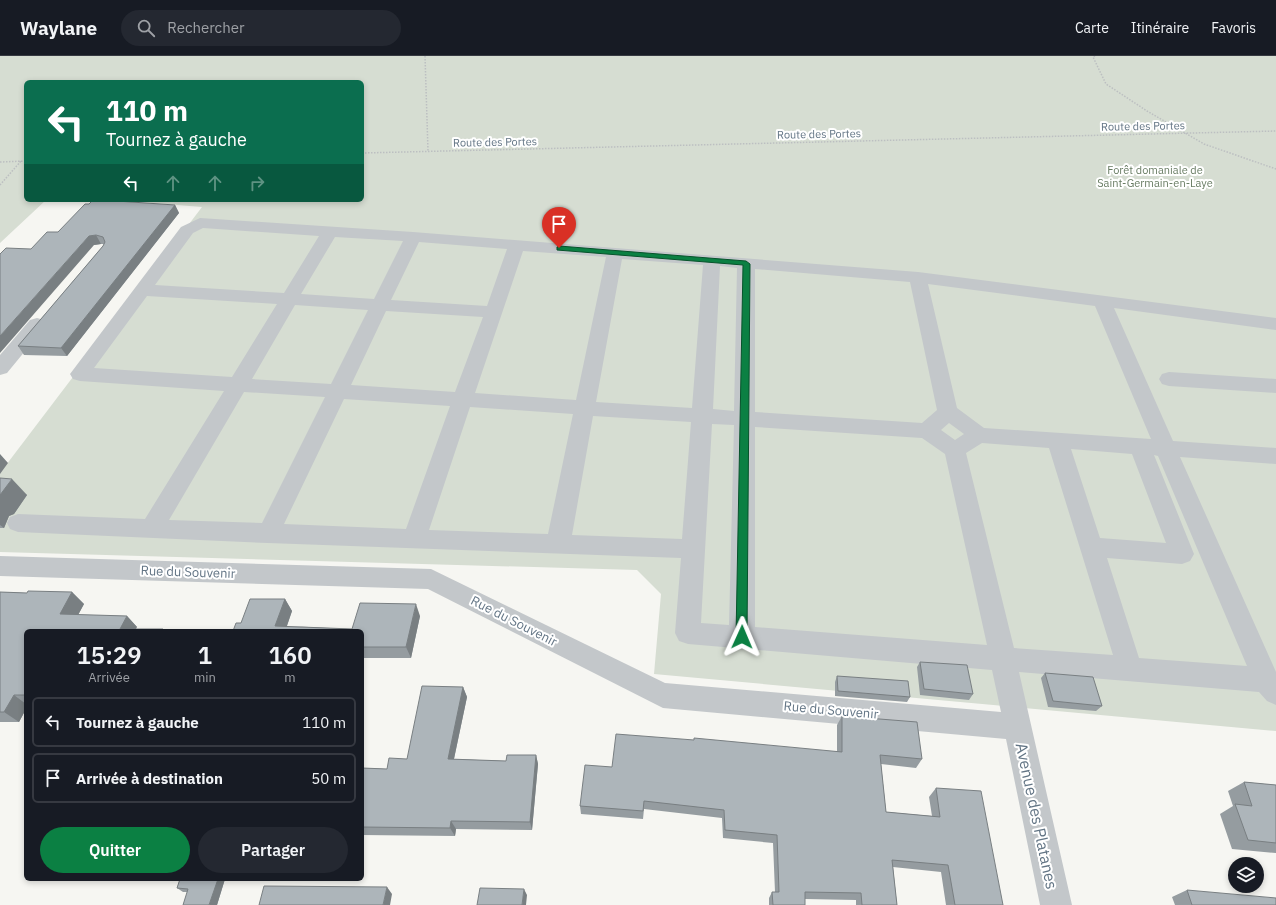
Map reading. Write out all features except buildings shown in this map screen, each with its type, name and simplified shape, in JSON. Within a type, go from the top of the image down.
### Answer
[{"type":"street","points":[[979,435],[955,450],[927,432],[80,374],[187,230],[200,223],[413,237],[918,277],[1276,324]]},
{"type":"street","points":[[152,528],[330,231]]},
{"type":"street","points":[[268,534],[413,237]]},
{"type":"street","points":[[414,540],[517,245]]},
{"type":"street","points":[[558,545],[615,253]]},
{"type":"street","points":[[712,261],[688,633],[1130,669],[1271,686]]},
{"type":"street","points":[[742,637],[746,264]]},
{"type":"street","points":[[918,277],[948,412],[979,435],[1276,456]]},
{"type":"street","points":[[142,290],[493,312]]},
{"type":"street","points":[[1102,302],[1271,686]]},
{"type":"street","points":[[0,368],[50,309]]},
{"type":"street","points":[[1169,379],[1276,386]]},
{"type":"street","points":[[927,432],[948,412]]},
{"type":"street","points":[[1058,441],[1130,669]]},
{"type":"street","points":[[1092,547],[1182,554],[1140,446]]},
{"type":"street","name":"Avenue des Platanes","points":[[955,450],[1003,658],[1056,905]]},
{"type":"street","points":[[18,523],[414,540],[694,549]]},
{"type":"street","name":"Rue du Souvenir","points":[[0,566],[431,579],[664,696],[1018,727]]},
{"type":"path","points":[[425,56],[428,151]]},
{"type":"path","points":[[1094,56],[1093,57],[1106,84],[1147,110],[1204,144],[1276,169]]},
{"type":"path","name":"Route des Portes","points":[[364,153],[1276,131]]},
{"type":"path","points":[[0,162],[24,161]]},
{"type":"path","points":[[0,185],[20,162]]},
{"type":"green space","name":"Forêt domaniale de Saint-Germain-en-Laye","points":[[0,56],[1276,56],[1276,731],[654,674],[661,594],[637,570],[0,552],[0,473],[202,207],[141,202],[364,202],[364,80],[24,80],[24,202],[44,202],[0,243]]},
{"type":"route","points":[[559,248],[746,264],[742,637]]}]
